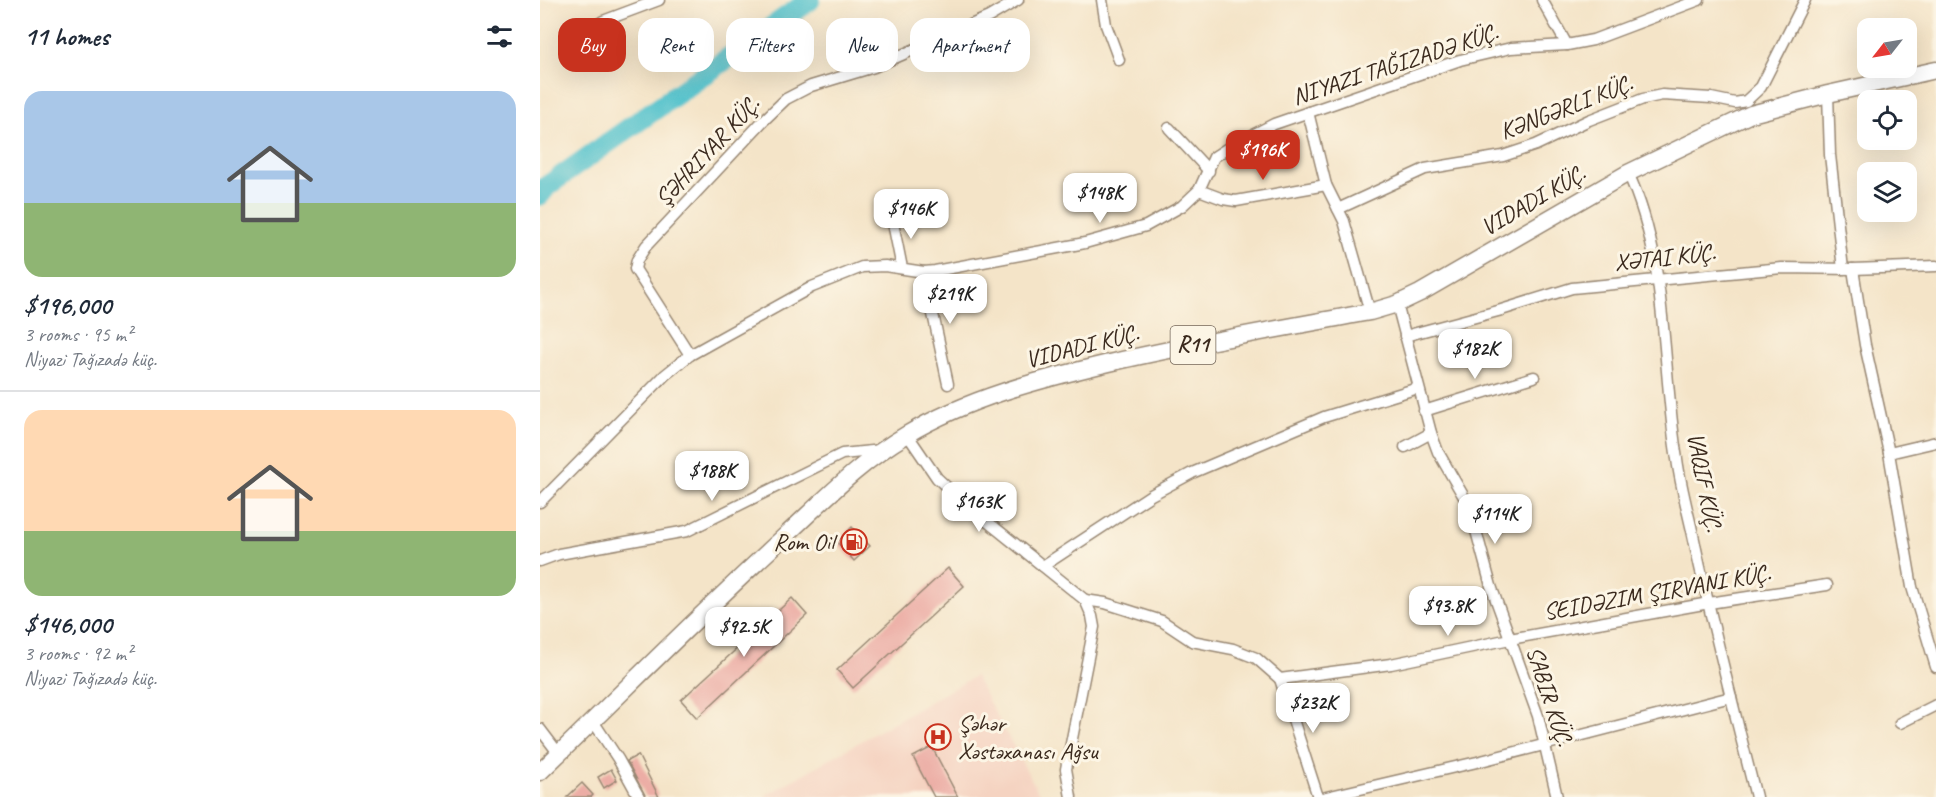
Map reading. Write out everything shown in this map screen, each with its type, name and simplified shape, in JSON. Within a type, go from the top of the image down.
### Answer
[{"type":"main road","name":"VIDADI KÜÇ.","points":[[540,772],[754,565],[858,469],[907,434],[958,408],[1053,376],[1146,354],[1370,312],[1397,304],[1748,108],[1828,94],[1936,70]]},
{"type":"street","points":[[611,18],[660,0]]},
{"type":"street","name":"ŞƏHRIYAR KÜÇ.","points":[[690,355],[635,269],[637,260],[646,246],[786,99],[811,86],[874,67],[989,17],[1018,0]]},
{"type":"street","points":[[1102,0],[1106,25],[1119,60]]},
{"type":"street","points":[[1542,0],[1567,45]]},
{"type":"street","points":[[540,502],[665,375],[690,355],[812,287],[862,267],[902,268],[924,272],[1084,243],[1146,226],[1182,206],[1199,190],[1214,157],[1230,146],[1274,124],[1460,60],[1511,48],[1567,45],[1593,40],[1700,0]]},
{"type":"street","points":[[1748,108],[1805,0]]},
{"type":"street","name":"KƏNGƏRLI KÜÇ.","points":[[1338,209],[1425,169],[1503,156],[1536,145],[1589,120],[1662,94],[1711,98],[1748,108]]},
{"type":"street","points":[[1828,94],[1830,155],[1848,269],[1889,453],[1912,587],[1936,667]]},
{"type":"street","points":[[1308,112],[1326,185],[1344,222],[1370,312]]},
{"type":"street","points":[[1169,128],[1209,171]]},
{"type":"street","name":"VAQIF KÜÇ.","points":[[1628,173],[1647,230],[1658,279],[1677,460],[1756,797]]},
{"type":"street","points":[[1199,190],[1236,201],[1326,185]]},
{"type":"street","points":[[892,218],[902,268]]},
{"type":"street","name":"XƏTAI KÜÇ.","points":[[1405,336],[1498,312],[1572,288],[1782,268],[1848,269],[1936,266]]},
{"type":"street","points":[[924,272],[948,384]]},
{"type":"street","name":"SABIR KÜÇ.","points":[[1397,304],[1431,434],[1472,516],[1491,586],[1538,716],[1557,797]]},
{"type":"street","points":[[1424,411],[1534,377]]},
{"type":"street","points":[[1043,566],[1150,495],[1192,473],[1324,417],[1418,388]]},
{"type":"street","points":[[907,434],[937,478],[963,502],[1084,600],[1092,616],[1094,627],[1066,769],[1071,797]]},
{"type":"street","points":[[1405,447],[1431,434]]},
{"type":"street","points":[[1889,453],[1936,442]]},
{"type":"street","points":[[540,561],[559,554],[687,531],[842,454],[882,450]]},
{"type":"street","name":"SEIDƏZIM ŞIRVANI KÜÇ.","points":[[1280,679],[1391,664],[1510,639],[1709,603],[1827,585]]},
{"type":"street","points":[[1084,600],[1105,603],[1162,621],[1192,641],[1233,649],[1256,658],[1280,679],[1318,797]]},
{"type":"street","points":[[1326,797],[1731,697]]},
{"type":"street","points":[[1900,723],[1936,705]]},
{"type":"street","points":[[593,721],[639,797]]},
{"type":"street","points":[[540,729],[559,754]]},
{"type":"shaded area","name":"Şəhər Xəstəxanası Ağsu","points":[[975,676],[1041,797],[763,797]]},
{"type":"building","points":[[852,527],[870,546],[854,561],[837,542]]},
{"type":"building","points":[[948,568],[964,586],[853,688],[837,670]]},
{"type":"building","points":[[792,598],[807,615],[697,718],[681,700]]},
{"type":"building","points":[[932,747],[958,797],[934,797],[913,757]]},
{"type":"building","points":[[638,755],[659,797],[646,797],[627,761]]},
{"type":"building","points":[[611,769],[617,780],[604,788],[598,777]]},
{"type":"building","points":[[582,783],[593,795],[591,797],[567,797]]},
{"type":"waterway","points":[[540,195],[547,186],[810,0]]},
{"type":"place","name":"Rom Oil","points":[[854,542]]},
{"type":"place","name":"Şəhər Xəstəxanası Ağsu","points":[[938,737]]}]
